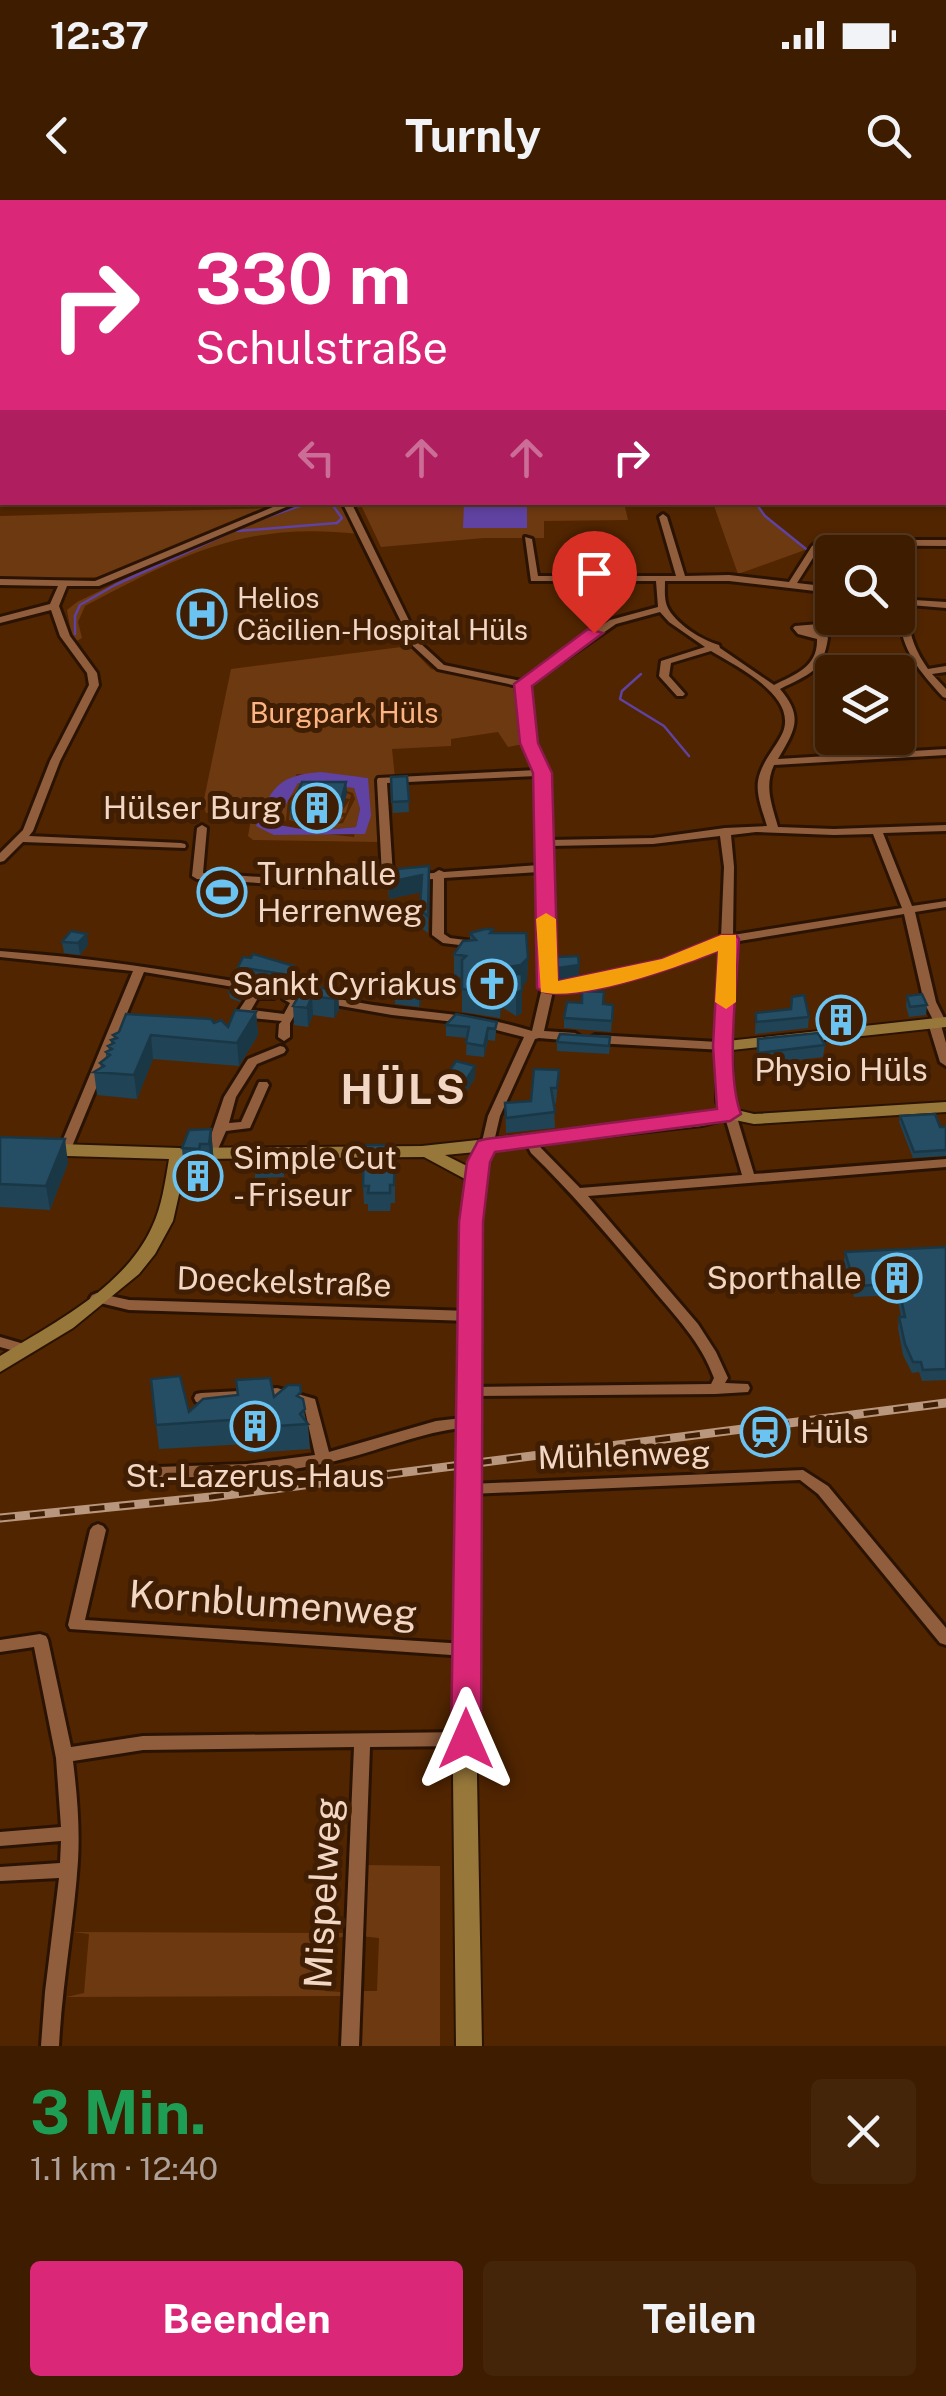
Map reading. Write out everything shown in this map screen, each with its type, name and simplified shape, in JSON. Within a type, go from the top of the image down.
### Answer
[{"type":"street","points":[[0,582],[96,584],[287,505]]},
{"type":"street","points":[[347,505],[416,644],[441,667],[523,684],[613,622],[663,608]]},
{"type":"street","points":[[663,516],[682,579]]},
{"type":"street","points":[[528,539],[534,579],[729,578],[815,587]]},
{"type":"street","points":[[792,584],[814,548],[824,542],[946,542]]},
{"type":"street","points":[[662,579],[663,608],[670,618],[774,690],[792,715],[762,785],[773,828]]},
{"type":"street","points":[[0,859],[22,839],[54,761],[94,685],[92,674],[65,636],[54,606],[63,584]]},
{"type":"street","points":[[915,602],[946,605]]},
{"type":"street","points":[[0,620],[54,606]]},
{"type":"street","points":[[906,635],[910,652],[946,695]]},
{"type":"street","points":[[774,690],[816,664],[824,648],[823,638]]},
{"type":"street","points":[[680,694],[664,676],[666,661],[716,647]]},
{"type":"street","points":[[925,672],[946,669]]},
{"type":"street","points":[[469,2046],[466,1650],[474,1176],[494,1116],[534,1034],[548,988],[542,773],[529,743],[523,684]]},
{"type":"street","points":[[772,762],[946,752]]},
{"type":"street","points":[[388,878],[382,780],[542,773]]},
{"type":"street","points":[[202,828],[197,876],[319,884],[545,868]]},
{"type":"street","points":[[545,843],[653,842],[773,828],[877,832],[946,828]]},
{"type":"street","points":[[725,831],[729,856],[725,1102],[749,1178]]},
{"type":"street","points":[[877,832],[909,912],[930,1002],[940,1022],[946,1062]]},
{"type":"street","points":[[22,839],[181,846]]},
{"type":"street","points":[[439,873],[438,935],[447,940],[498,946]]},
{"type":"street","points":[[548,988],[568,988],[652,968],[728,939],[946,904]]},
{"type":"street","points":[[530,948],[547,949]]},
{"type":"street","points":[[0,954],[139,971],[498,1025],[534,1034],[724,1046],[940,1022]]},
{"type":"street","points":[[65,1149],[139,971]]},
{"type":"street","points":[[258,991],[243,1014],[285,1030]]},
{"type":"street","points":[[211,1154],[230,1097],[252,1062],[285,1030],[299,997]]},
{"type":"street","points":[[220,1128],[246,1125],[263,1085]]},
{"type":"street","points":[[0,1148],[178,1154],[422,1152],[730,1114],[754,1119],[946,1107]]},
{"type":"street","points":[[531,1141],[580,1192],[706,1347],[721,1378],[716,1388]]},
{"type":"street","points":[[422,1152],[452,1162],[474,1176]]},
{"type":"street","points":[[0,1365],[128,1273],[155,1240],[171,1197],[178,1154]]},
{"type":"street","points":[[580,1192],[946,1163]]},
{"type":"street","name":"Doeckelstraße","points":[[97,1298],[130,1305],[470,1316]]},
{"type":"street","points":[[0,1342],[26,1349]]},
{"type":"street","points":[[471,1392],[743,1388]]},
{"type":"street","points":[[201,1398],[277,1393],[310,1404],[323,1458]]},
{"type":"street","points":[[158,1472],[269,1466],[323,1458],[440,1425],[471,1422]]},
{"type":"street","name":"Mühlenweg","points":[[470,1489],[802,1475],[823,1490],[946,1639]]},
{"type":"street","name":"Kornblumenweg","points":[[98,1530],[76,1625],[466,1650]]},
{"type":"street","points":[[0,1646],[40,1640],[65,1755],[70,1833],[63,1925],[51,2002],[50,2046]]},
{"type":"street","points":[[65,1755],[143,1743],[466,1739]]},
{"type":"street","name":"Mispelweg","points":[[350,2046],[362,1743]]},
{"type":"street","points":[[0,1840],[70,1833]]},
{"type":"street","points":[[0,1874],[66,1870]]},
{"type":"green space","points":[[299,505],[340,505],[358,534],[281,533],[215,546],[184,557],[85,606],[78,622],[82,638],[73,643],[67,610],[77,602],[198,543]]},
{"type":"green space","points":[[361,505],[624,505],[628,520],[544,521],[544,538],[484,538],[381,547]]},
{"type":"green space","points":[[714,505],[754,505],[805,550],[738,574]]},
{"type":"green space","points":[[269,508],[105,577],[0,579],[0,516]]},
{"type":"green space","name":"Burgpark Hüls","points":[[409,646],[431,669],[513,688],[523,744],[508,747],[498,732],[451,739],[451,746],[392,749],[395,778],[376,779],[381,841],[253,840],[248,836],[253,808],[206,813],[203,804],[231,669]],"holes":[[[297,774],[368,778],[354,837],[256,826]]]},
{"type":"green space","points":[[298,782],[354,788],[360,809],[356,827],[313,831],[315,827],[334,825],[316,825],[317,822],[338,823],[340,816],[344,817],[338,824],[343,823],[355,799],[353,793],[330,786],[351,795],[350,799],[345,798],[346,793],[292,820],[309,821],[308,825],[289,820],[291,801],[300,788],[288,800],[286,820],[279,826],[276,822],[287,795]]},
{"type":"green space","points":[[363,1865],[440,1866],[440,2046],[356,2046],[358,1991],[377,1991],[379,1938],[360,1936]]},
{"type":"green space","points":[[73,1932],[344,1933],[344,1937],[327,1938],[325,1991],[341,1992],[341,1996],[66,1997],[84,1993],[89,1934]]},
{"type":"shaded area","points":[[464,505],[527,505],[527,528],[463,528]]},
{"type":"shaded area","points":[[321,772],[368,778],[371,816],[365,834],[274,835],[256,826],[278,786],[295,776]],"holes":[[[298,783],[354,788],[360,809],[356,827],[313,831],[276,822]]]},
{"type":"building","points":[[407,776],[409,801],[392,802],[391,777]]},
{"type":"building","points":[[302,782],[346,782],[338,812],[290,809]]},
{"type":"building","points":[[429,866],[428,916],[420,910],[422,875],[389,882],[387,870]]},
{"type":"building","points":[[493,929],[490,933],[526,933],[528,958],[521,965],[508,967],[508,974],[522,974],[522,990],[516,993],[503,985],[500,995],[462,989],[462,960],[466,956],[454,954],[463,941],[476,940],[470,933]]},
{"type":"building","points":[[71,931],[87,934],[78,943],[62,942]]},
{"type":"building","points":[[253,954],[294,966],[289,975],[238,967],[243,957],[251,958]]},
{"type":"building","points":[[578,956],[579,965],[558,968],[557,957]]},
{"type":"building","points":[[398,981],[421,985],[419,990],[394,987]]},
{"type":"building","points":[[233,985],[246,987],[239,996],[229,992]]},
{"type":"building","points":[[305,985],[338,991],[334,999],[312,996],[307,1008],[293,1006]]},
{"type":"building","points":[[582,991],[604,992],[603,1004],[613,1005],[612,1021],[564,1018],[567,1002],[582,1003]]},
{"type":"building","points":[[922,994],[927,1005],[910,1007],[907,996]]},
{"type":"building","points":[[804,995],[809,1017],[756,1022],[756,1013],[791,1009],[792,997]]},
{"type":"building","points":[[235,1010],[256,1012],[237,1043],[151,1035],[134,1075],[94,1072],[104,1066],[100,1063],[110,1055],[106,1052],[112,1049],[108,1046],[117,1038],[113,1035],[119,1032],[126,1014],[211,1019],[214,1023],[221,1020],[228,1027]]},
{"type":"building","points":[[456,1014],[497,1022],[495,1029],[488,1028],[484,1046],[466,1043],[469,1027],[446,1025]]},
{"type":"building","points":[[818,1033],[825,1045],[758,1053],[758,1039]]},
{"type":"building","points":[[560,1034],[610,1037],[609,1046],[557,1042]]},
{"type":"building","points":[[456,1061],[475,1066],[466,1080],[446,1076]]},
{"type":"building","points":[[534,1069],[559,1070],[557,1088],[551,1088],[555,1112],[506,1118],[505,1103],[531,1101]]},
{"type":"building","points":[[935,1114],[940,1127],[946,1127],[946,1150],[914,1152],[900,1116]]},
{"type":"building","points":[[211,1129],[209,1144],[200,1144],[199,1149],[182,1148],[189,1130]]},
{"type":"building","points":[[0,1137],[65,1139],[46,1186],[0,1184]]},
{"type":"building","points":[[364,1145],[395,1145],[394,1185],[390,1185],[390,1193],[368,1193],[369,1186],[363,1186]]},
{"type":"building","points":[[284,1151],[284,1165],[255,1166],[257,1152]]},
{"type":"building","points":[[946,1247],[946,1369],[923,1370],[921,1362],[913,1362],[905,1344],[899,1317],[905,1317],[898,1284],[855,1286],[845,1252]]},
{"type":"building","points":[[180,1376],[189,1412],[203,1399],[238,1395],[236,1380],[270,1378],[274,1397],[288,1385],[300,1385],[297,1396],[303,1399],[305,1409],[300,1414],[308,1424],[247,1428],[245,1419],[156,1425],[151,1379]]},
{"type":"waterway","points":[[75,634],[75,616],[80,605],[115,585],[255,521],[303,505]]},
{"type":"waterway","points":[[237,531],[337,523],[342,518],[332,505]]},
{"type":"waterway","points":[[757,505],[806,549]]},
{"type":"waterway","points":[[641,674],[622,691],[620,699],[664,726],[689,756]]},
{"type":"railway","points":[[0,1518],[211,1497],[946,1403]]},
{"type":"slow traffic","points":[[546,919],[548,988],[568,988],[669,964],[728,939],[726,1002]]},
{"type":"place","name":"Helios Cäcilien-Hospital Hüls","points":[[202,614]]},
{"type":"place","name":"Hülser Burg","points":[[317,808]]},
{"type":"place","name":"Turnhalle Herrenweg","points":[[222,892]]},
{"type":"place","name":"Sankt Cyriakus","points":[[492,984]]},
{"type":"place","name":"Physio Hüls","points":[[841,1020]]},
{"type":"place","name":"Simple Cut - Friseur","points":[[198,1176]]},
{"type":"place","name":"Sporthalle","points":[[897,1278]]},
{"type":"place","name":"St.-Lazerus-Haus","points":[[255,1426]]},
{"type":"place","name":"Hüls","points":[[765,1432]]},
{"type":"district","name":"HÜLS","points":[[404,1089]]},
{"type":"route","points":[[466,1739],[471,1222],[478,1162],[486,1146],[702,1121],[730,1114],[725,1102],[724,1046],[728,939],[669,964],[568,988],[548,988],[544,792],[542,773],[529,743],[523,684],[594,633]]}]
